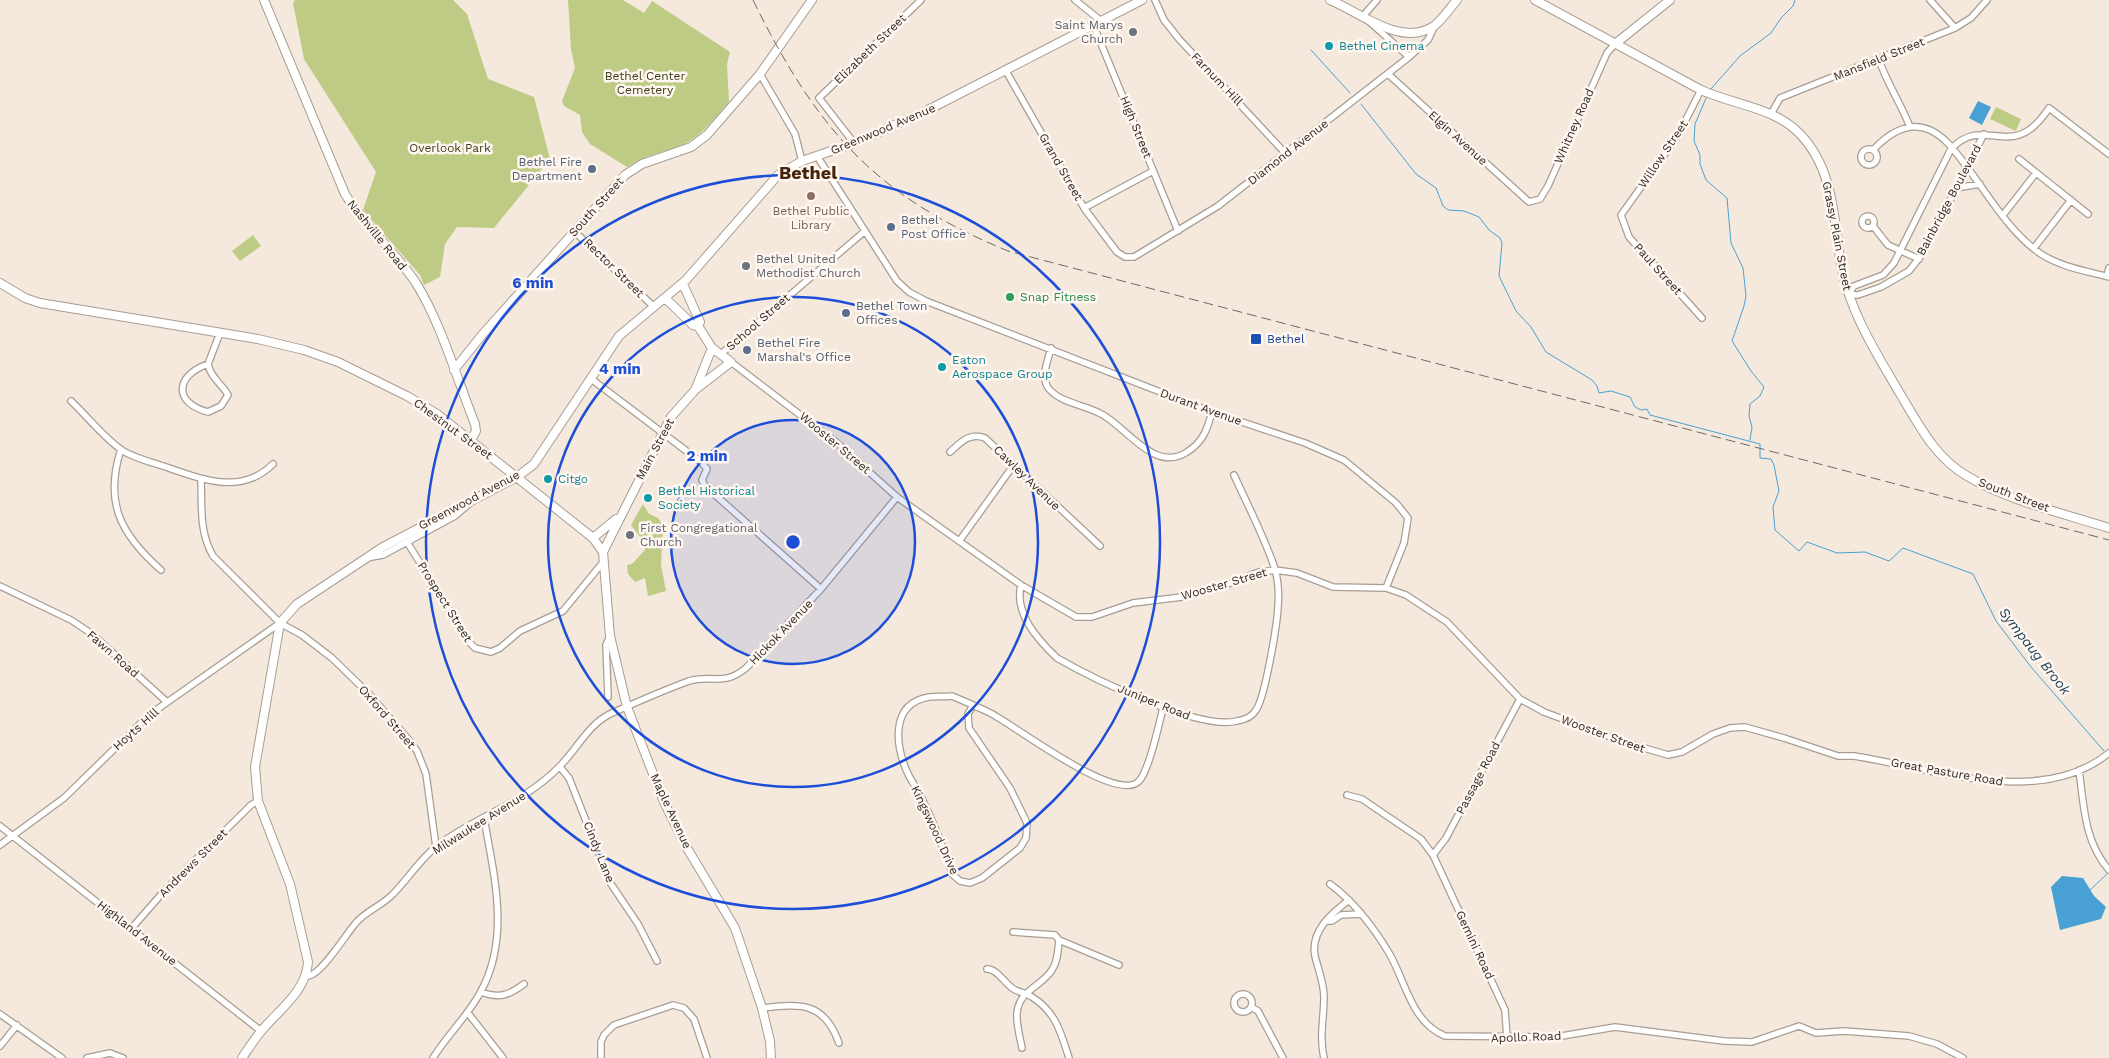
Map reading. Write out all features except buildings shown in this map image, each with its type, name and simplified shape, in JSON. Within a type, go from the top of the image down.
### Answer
[{"type":"main road","name":"Nashville Road","points":[[264,0],[345,194],[361,218],[399,260],[416,283],[428,305],[476,427],[476,433],[471,440]]},
{"type":"main road","name":"Greenwood Avenue","points":[[280,623],[297,604],[366,558],[406,534],[517,478],[542,454],[619,336],[653,306],[683,284],[778,175],[802,161],[854,143],[922,113],[1142,0]]},
{"type":"main road","points":[[1330,0],[1382,26],[1406,33],[1417,32],[1435,25],[1457,0]]},
{"type":"main road","name":"Grassy Plain Street","points":[[1535,0],[1706,93],[1771,114],[1790,125],[1804,138],[1825,171],[1848,294],[1868,340],[1930,444]]},
{"type":"main road","points":[[1615,44],[1670,0]]},
{"type":"main road","name":"South Street","points":[[454,370],[482,334],[624,175],[642,164],[691,147],[707,135],[760,74],[810,1]]},
{"type":"main road","name":"Chestnut Street","points":[[0,283],[25,298],[40,303],[220,333],[304,350],[338,362],[416,401],[471,440],[593,538],[603,552]]},
{"type":"main road","points":[[683,284],[700,322],[698,326],[712,348]]},
{"type":"main road","points":[[665,298],[692,325],[698,326]]},
{"type":"main road","name":"Wooster Street","points":[[712,348],[731,362]]},
{"type":"main road","name":"Main Street","points":[[696,389],[712,348]]},
{"type":"main road","name":"Main Street","points":[[603,552],[662,431],[671,417],[696,389],[731,362]]},
{"type":"main road","name":"South Street","points":[[1930,444],[1947,463],[1966,476],[1987,486],[2109,528]]},
{"type":"main road","name":"Main Street","points":[[593,538],[621,514]]},
{"type":"main road","name":"Maple Avenue","points":[[603,552],[610,636],[627,707],[664,802],[687,848],[735,928],[762,1008],[770,1041],[771,1058]]},
{"type":"main road","points":[[280,623],[254,767],[258,801],[290,884],[308,962],[307,976]]},
{"type":"main road","name":"Milwaukee Avenue","points":[[242,1058],[261,1031],[301,988],[307,976]]},
{"type":"street","name":"Elizabeth Street","points":[[854,143],[819,98],[921,0]]},
{"type":"street","points":[[1075,0],[1097,22]]},
{"type":"street","name":"Farnum Hill","points":[[1155,0],[1164,20],[1186,46],[1286,154]]},
{"type":"street","points":[[1377,0],[1363,16],[1409,57]]},
{"type":"street","points":[[1930,0],[1955,28]]},
{"type":"street","name":"Mansfield Street","points":[[1771,114],[1780,98],[1955,28],[1971,18],[1987,0]]},
{"type":"street","name":"High Street","points":[[1097,22],[1178,231]]},
{"type":"street","name":"Diamond Avenue","points":[[1125,257],[1134,257],[1218,206],[1409,57],[1428,40],[1435,25]]},
{"type":"street","name":"Whitney Road","points":[[1529,202],[1540,199],[1548,186],[1607,53],[1615,44]]},
{"type":"street","points":[[1879,60],[1888,84],[1900,103],[1910,127]]},
{"type":"street","name":"Grand Street","points":[[1006,71],[1084,208],[1116,252],[1125,257]]},
{"type":"street","points":[[760,74],[795,134],[802,161]]},
{"type":"street","name":"Elgin Avenue","points":[[1388,74],[1529,202]]},
{"type":"street","name":"Willow Street","points":[[1621,215],[1706,93]]},
{"type":"street","points":[[1984,134],[2004,138],[2028,133],[2040,122],[2049,108],[2109,154]]},
{"type":"street","points":[[1874,150],[1884,138],[1898,130],[1910,127],[1928,129],[1942,137],[1952,148],[2003,215],[2034,248],[2061,265],[2108,276],[2109,268]]},
{"type":"street","name":"Bainbridge Boulevard","points":[[1848,294],[1854,286],[1884,275],[1894,263],[1952,148],[1967,136],[1984,134]]},
{"type":"street","name":"Bainbridge Boulevard","points":[[1848,294],[1858,294],[1892,282],[1909,271],[1918,259],[1984,134]]},
{"type":"street","points":[[817,156],[865,231]]},
{"type":"street","points":[[2019,158],[2088,214]]},
{"type":"street","points":[[1084,208],[1154,171]]},
{"type":"street","points":[[2003,215],[2036,173]]},
{"type":"street","points":[[1956,188],[1980,184]]},
{"type":"street","points":[[2034,248],[2071,200]]},
{"type":"street","name":"Paul Street","points":[[1621,215],[1629,237],[1702,318]]},
{"type":"street","points":[[1872,226],[1888,244],[1918,259]]},
{"type":"street","name":"Rector Street","points":[[574,230],[653,306]]},
{"type":"street","name":"Durant Avenue","points":[[865,231],[897,281],[909,292],[926,301],[1212,412],[1305,443],[1344,460],[1396,503],[1408,518],[1404,543],[1386,588]]},
{"type":"street","name":"School Street","points":[[721,354],[865,231]]},
{"type":"street","points":[[208,364],[197,368],[187,375],[182,386],[186,397],[194,406],[208,412],[221,406],[228,395],[223,386],[209,371],[208,364],[220,333]]},
{"type":"street","points":[[1051,348],[1045,371],[1045,382],[1049,389],[1076,405],[1100,413],[1114,421],[1156,456],[1172,458],[1185,454],[1197,445],[1206,434],[1212,412]]},
{"type":"street","name":"Wooster Street","points":[[731,362],[837,443],[897,497],[1021,585],[1067,613],[1083,618],[1133,603],[1182,597],[1220,587],[1259,572],[1275,570],[1297,573],[1333,588],[1386,588],[1406,595],[1447,622],[1520,699],[1546,713],[1624,742],[1668,755],[1682,752],[1713,734],[1730,728],[1745,727],[1766,732],[1811,748]]},
{"type":"street","points":[[590,378],[662,431],[705,466],[707,473],[702,480],[705,486],[821,590]]},
{"type":"street","points":[[71,401],[121,449],[201,479],[232,483],[249,480],[263,474],[273,464]]},
{"type":"street","name":"Cawley Avenue","points":[[950,452],[962,441],[977,435],[985,438],[1100,546]]},
{"type":"street","points":[[121,449],[115,468],[113,488],[116,509],[125,530],[140,552],[160,570]]},
{"type":"street","points":[[960,540],[1014,466]]},
{"type":"street","name":"Juniper Road","points":[[1021,585],[1018,598],[1023,616],[1046,648],[1057,658],[1164,708],[1194,718],[1219,722],[1235,722],[1248,718],[1256,710],[1262,692],[1278,605],[1275,570],[1256,518],[1234,475]]},
{"type":"street","name":"Oxford Street","points":[[201,479],[203,528],[207,545],[225,570],[280,623],[302,635],[332,658],[369,694],[417,751],[426,774],[436,847]]},
{"type":"street","name":"Hickok Avenue","points":[[627,707],[691,681],[723,680],[739,674],[821,590],[897,497]]},
{"type":"street","points":[[366,558],[383,555],[455,516],[473,500]]},
{"type":"street","name":"Prospect Street","points":[[407,542],[470,643],[475,648],[491,652],[500,648],[520,632],[563,612],[604,561]]},
{"type":"street","name":"Fawn Road","points":[[0,586],[71,620],[92,634],[167,702]]},
{"type":"street","name":"Hoyts Hill","points":[[0,845],[64,798],[134,728],[167,702],[280,623]]},
{"type":"street","points":[[608,696],[606,645],[610,636]]},
{"type":"street","name":"Kingswood Drive","points":[[973,705],[968,714],[968,728],[1006,782],[1027,823],[1026,838],[1020,848],[982,878],[970,883],[960,881],[953,875],[924,801],[908,774],[897,742],[897,733],[904,712],[913,703],[928,697],[952,696],[973,705],[996,716],[1096,778],[1129,786],[1138,782],[1144,772],[1164,708]]},
{"type":"street","name":"Passage Road","points":[[1433,855],[1446,838],[1520,699]]},
{"type":"street","name":"Milwaukee Avenue","points":[[307,976],[313,974],[324,964],[356,922],[392,896],[436,847],[522,798],[560,767],[594,724],[612,712],[627,707]]},
{"type":"street","name":"Great Pasture Road","points":[[1811,748],[1838,756],[1868,758],[2009,783],[2055,778],[2079,770],[2109,753]]},
{"type":"street","name":"Cindy Lane","points":[[560,767],[569,778],[611,884],[638,924],[657,962]]},
{"type":"street","points":[[2079,770],[2088,831],[2094,847],[2109,870]]},
{"type":"street","name":"Gemini Road","points":[[1347,795],[1362,799],[1421,839],[1433,855],[1505,1010],[1507,1038]]},
{"type":"street","name":"Andrews Street","points":[[132,929],[165,890],[258,801]]},
{"type":"street","points":[[433,1058],[468,1013],[481,992],[492,961],[499,913],[484,818]]},
{"type":"street","name":"Highland Avenue","points":[[0,826],[261,1031]]},
{"type":"street","name":"Apollo Road","points":[[1330,884],[1349,900],[1389,953],[1421,1021],[1444,1036],[1556,1037],[1615,1027],[1724,1042],[1752,1042],[1799,1026],[1816,1033],[1844,1031],[1908,1036],[1937,1044],[1963,1058]]},
{"type":"street","points":[[1324,1058],[1321,1033],[1324,996],[1314,947],[1318,934],[1329,916],[1349,900]]},
{"type":"street","points":[[1327,921],[1332,921],[1341,915],[1360,914]]},
{"type":"street","points":[[1013,932],[1055,935],[1059,940],[1118,965]]},
{"type":"street","points":[[1022,1048],[1016,1015],[1021,999],[1025,993],[1052,971],[1056,961],[1059,940]]},
{"type":"street","points":[[987,969],[996,973],[1012,989],[1025,993],[1050,1012],[1058,1024],[1069,1058]]},
{"type":"street","points":[[481,992],[490,995],[506,996],[524,984]]},
{"type":"street","points":[[602,1058],[601,1042],[604,1035],[614,1025],[673,1005],[684,1008],[694,1019],[706,1058]]},
{"type":"street","points":[[762,1008],[794,1005],[816,1010],[834,1030],[839,1043]]},
{"type":"street","points":[[1251,1007],[1258,1011],[1283,1058]]},
{"type":"street","points":[[468,1013],[503,1058]]},
{"type":"street","points":[[0,1014],[62,1058]]},
{"type":"street","points":[[0,1046],[17,1026]]},
{"type":"street","points":[[86,1058],[110,1053],[123,1058]]},
{"type":"green space","name":"Overlook Park","points":[[295,0],[453,0],[467,14],[488,79],[534,97],[550,159],[494,228],[457,227],[445,244],[440,277],[424,285],[420,275],[363,210],[376,172],[304,59],[293,3]]},
{"type":"green space","name":"Bethel Center Cemetery","points":[[568,0],[623,0],[644,13],[652,1],[730,52],[727,64],[729,102],[691,140],[677,147],[640,159],[627,167],[590,144],[582,132],[580,115],[564,106],[562,101],[575,68],[571,49]]},
{"type":"green space","points":[[1996,107],[2021,119],[2016,131],[1990,119]]},
{"type":"green space","points":[[253,235],[261,246],[240,261],[232,251]]},
{"type":"green space","points":[[643,504],[649,514],[658,518],[663,526],[661,565],[666,591],[648,596],[645,578],[635,582],[628,574],[627,565],[632,564],[645,550],[641,538],[631,525]]},
{"type":"water","points":[[1978,101],[1991,107],[1982,125],[1969,118]]},
{"type":"water","points":[[2062,876],[2083,878],[2094,896],[2106,907],[2101,919],[2060,930],[2051,887]]},
{"type":"waterway","points":[[1710,90],[1740,56],[1771,33],[1781,18],[1793,6],[1795,0]]},
{"type":"waterway","name":"Sympaug Brook","points":[[1311,50],[1350,93]]},
{"type":"waterway","points":[[1707,96],[1695,124],[1694,141],[1700,155],[1700,164],[1706,180],[1727,198],[1731,243],[1743,268],[1746,296],[1732,341],[1751,371],[1764,387],[1760,396],[1750,404],[1749,416],[1752,427],[1750,440]]},
{"type":"waterway","name":"Sympaug Brook","points":[[1361,104],[1416,174],[1436,188],[1443,206],[1448,210],[1464,211],[1479,217],[1489,230],[1500,238],[1502,243],[1499,276],[1516,311],[1531,327],[1546,352],[1592,380],[1597,386],[1599,393],[1611,391],[1630,397],[1635,407],[1641,410],[1647,409],[1650,415],[1760,444],[1760,458],[1771,459],[1779,491],[1773,507],[1775,530],[1799,551],[1807,542],[1837,553],[1865,552],[1889,561],[1903,548],[1973,574],[1996,621],[2031,667],[2104,751]]},
{"type":"waterway","points":[[2089,891],[2107,874]]},
{"type":"railway","points":[[753,0],[801,85],[826,121],[854,153],[885,181],[920,207],[961,230],[1008,251],[2109,540]]},
{"type":"place","name":"Saint Marys Church","points":[[1133,32]]},
{"type":"place","name":"Bethel Cinema","points":[[1329,46]]},
{"type":"place","name":"Bethel Fire Department","points":[[592,169]]},
{"type":"place","name":"Bethel Public Library","points":[[811,196]]},
{"type":"place","name":"Bethel Post Office","points":[[891,227]]},
{"type":"place","name":"Bethel United Methodist Church","points":[[746,266]]},
{"type":"place","name":"Snap Fitness","points":[[1010,297]]},
{"type":"place","name":"Bethel Town Offices","points":[[846,313]]},
{"type":"place","name":"Bethel","points":[[1256,339]]},
{"type":"place","name":"Bethel Fire Marshal's Office","points":[[747,350]]},
{"type":"place","name":"Eaton Aerospace Group","points":[[942,367]]},
{"type":"place","name":"Citgo","points":[[548,479]]},
{"type":"place","name":"Bethel Historical Society","points":[[648,498]]},
{"type":"place","name":"First Congregational Church","points":[[630,535]]},
{"type":"district","name":"Bethel","points":[[808,173]]}]
